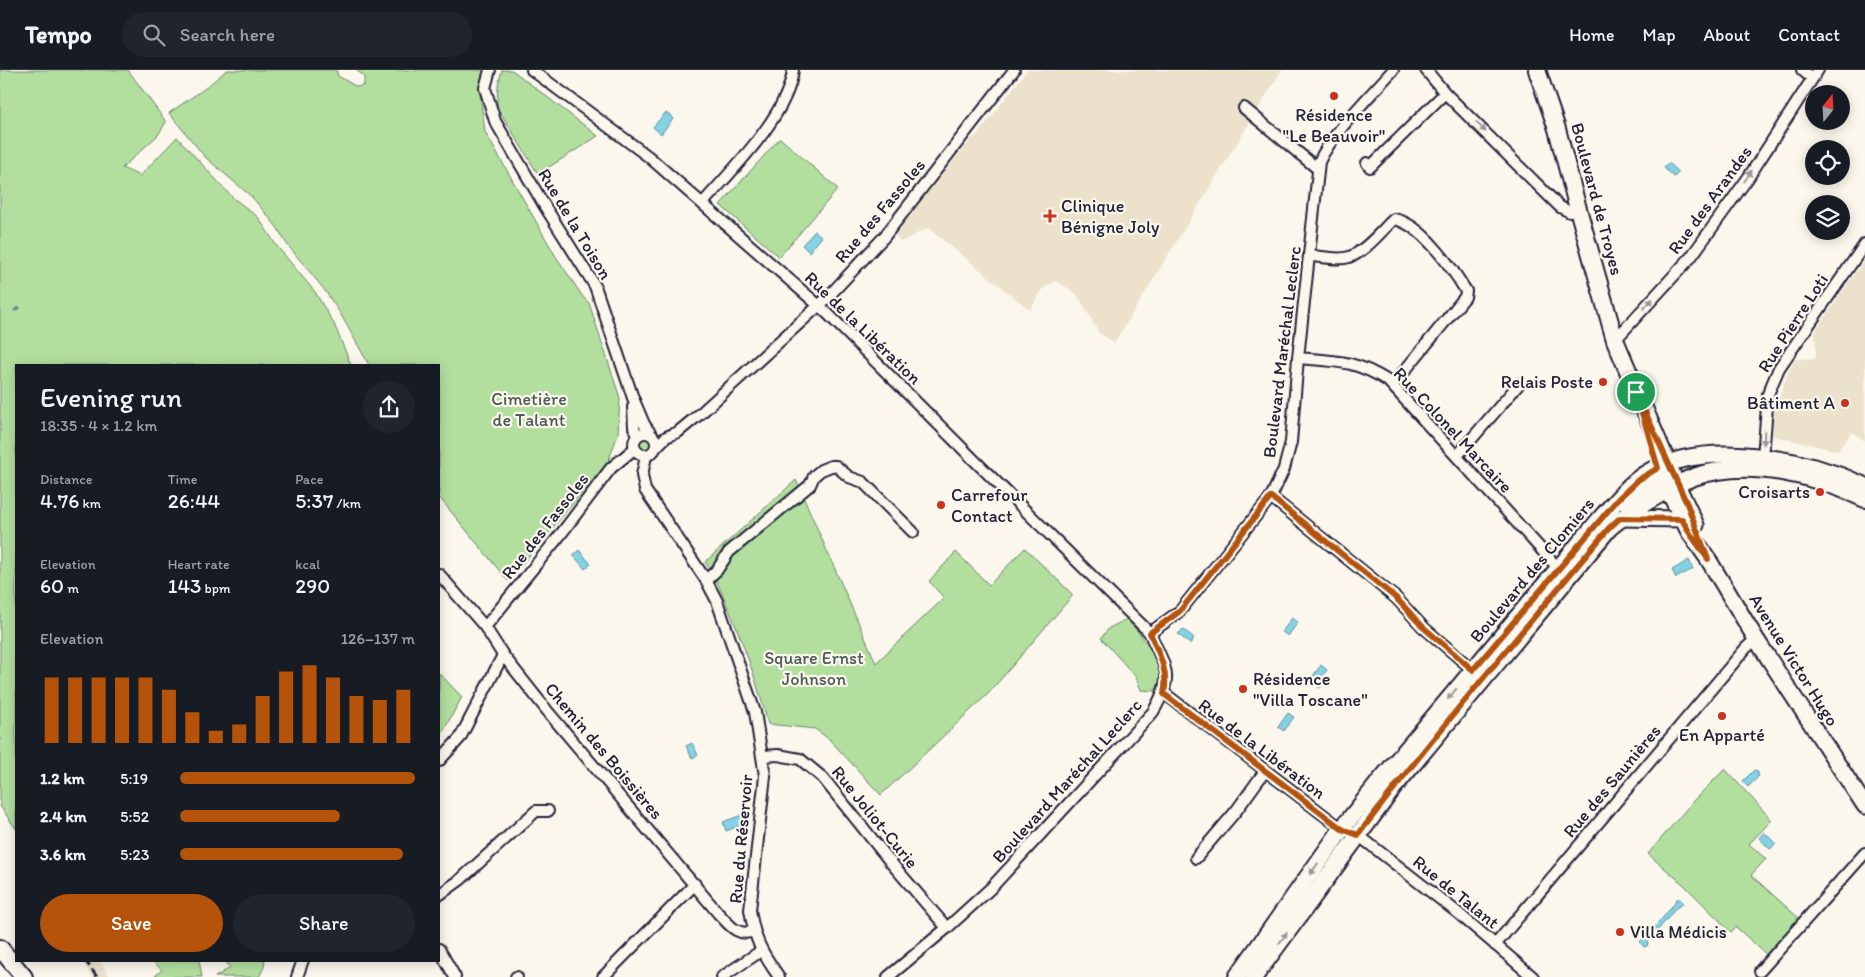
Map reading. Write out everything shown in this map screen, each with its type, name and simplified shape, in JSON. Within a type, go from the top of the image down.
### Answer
[{"type":"main road","name":"Boulevard de Troyes","points":[[1537,70],[1557,129],[1615,340],[1636,392]]},
{"type":"main road","name":"Avenue Victor Hugo","points":[[1636,392],[1682,519],[1689,532],[1708,559],[1756,640],[1865,806]]},
{"type":"main road","points":[[1668,477],[1690,467],[1745,456],[1763,457],[1822,470],[1865,486]]},
{"type":"main road","points":[[1668,477],[1697,476],[1711,472],[1740,469],[1767,471],[1809,478],[1865,499]]},
{"type":"main road","name":"Avenue Victor Hugo","points":[[1668,477],[1697,528],[1708,559]]},
{"type":"main road","name":"Boulevard des Clomiers","points":[[1254,977],[1393,788],[1614,523],[1668,477]]},
{"type":"main road","name":"Boulevard des Clomiers","points":[[1238,977],[1342,829],[1473,670],[1618,499],[1638,480],[1668,477]]},
{"type":"main road","points":[[1614,523],[1682,519]]},
{"type":"main road","points":[[1342,829],[1358,835]]},
{"type":"main road","points":[[0,948],[24,977]]},
{"type":"street","name":"Rue de la Toison","points":[[490,70],[485,88],[495,120],[544,205],[595,286],[633,398],[651,435]]},
{"type":"street","name":"Rue de la Libération","points":[[532,70],[649,157],[825,311],[1150,633]]},
{"type":"street","points":[[703,203],[768,128],[791,83],[792,70]]},
{"type":"street","name":"Rue des Fassoles","points":[[656,447],[666,437],[678,432],[701,413],[818,306],[884,237],[1014,70]]},
{"type":"street","name":"Boulevard Maréchal Leclerc","points":[[888,977],[991,888],[1153,712],[1164,694],[1166,672],[1150,633],[1180,611],[1271,497],[1288,456],[1318,169],[1323,154],[1393,70]]},
{"type":"street","points":[[1426,70],[1446,93],[1560,207],[1570,212],[1578,209]]},
{"type":"street","points":[[1802,70],[1815,74]]},
{"type":"street","name":"Rue des Arandes","points":[[1615,340],[1691,257],[1748,178],[1815,74]]},
{"type":"street","points":[[1367,163],[1370,167],[1446,93]]},
{"type":"street","points":[[1244,108],[1318,169]]},
{"type":"street","points":[[1310,256],[1350,257],[1366,246],[1394,219],[1412,227],[1434,246],[1466,291],[1465,297],[1393,384]]},
{"type":"street","name":"Rue Pierre Loti","points":[[1763,457],[1768,394],[1779,368],[1865,244]]},
{"type":"street","name":"Rue Colonel Marcaire","points":[[1298,358],[1358,364],[1393,384],[1559,568]]},
{"type":"street","points":[[1457,456],[1519,384]]},
{"type":"street","name":"Rue de la Toison","points":[[633,398],[634,427],[637,436]]},
{"type":"street","points":[[651,435],[656,440],[656,447],[652,453],[646,456],[639,454],[634,449],[634,441],[637,436],[644,433],[666,437]]},
{"type":"street","name":"Rue des Fassoles","points":[[485,627],[561,534],[611,468],[634,449]]},
{"type":"street","name":"Rue du Réservoir","points":[[646,456],[642,475],[646,490],[706,580],[717,601],[755,712],[765,776],[750,910],[754,931],[761,951],[779,977]]},
{"type":"street","points":[[706,580],[717,570],[730,552],[810,485],[814,476],[821,470],[831,466],[836,466],[849,477],[864,482],[913,532]]},
{"type":"street","points":[[1271,497],[1396,598],[1423,627],[1473,670]]},
{"type":"street","name":"Chemin des Boissières","points":[[440,575],[485,627],[503,655],[549,713],[718,912],[737,932],[747,934],[754,931]]},
{"type":"street","name":"Rue des Saunières","points":[[1495,945],[1746,648],[1756,640]]},
{"type":"street","points":[[440,760],[460,738],[503,655]]},
{"type":"street","name":"Rue de la Libération","points":[[1164,694],[1342,829]]},
{"type":"street","name":"Rue Joliot-Curie","points":[[763,756],[778,755],[800,759],[818,772],[947,928]]},
{"type":"street","points":[[1196,858],[1236,811],[1265,771]]},
{"type":"street","points":[[440,894],[460,880],[536,811],[548,811]]},
{"type":"street","name":"Rue de Talant","points":[[1358,835],[1450,907],[1530,976]]},
{"type":"street","points":[[1760,971],[1865,853]]},
{"type":"street","points":[[603,977],[695,884]]},
{"type":"street","points":[[440,951],[455,977]]},
{"type":"street","points":[[722,977],[761,951]]},
{"type":"street","points":[[297,977],[302,962]]},
{"type":"shaded area","name":"Clinique Bénigne Joly","points":[[1027,70],[1282,70],[1113,345],[1113,342],[1099,333],[1079,297],[1056,281],[1043,288],[1030,310],[928,228],[901,242],[894,234],[971,139],[978,134]]},
{"type":"shaded area","points":[[1865,259],[1865,441],[1852,432],[1838,451],[1773,436],[1773,416],[1787,375],[1795,359],[1816,358],[1815,331]]},
{"type":"shaded area","points":[[82,962],[100,962],[110,977],[92,977]]},
{"type":"green space","points":[[0,70],[128,70],[166,122],[158,135],[122,168],[140,176],[177,137],[232,197],[258,217],[276,245],[315,292],[334,324],[351,364],[15,364],[15,828],[0,806]]},
{"type":"green space","name":"Cimetière de Talant","points":[[227,70],[336,70],[338,76],[357,87],[364,85],[364,76],[356,70],[484,70],[480,93],[485,132],[555,255],[589,303],[620,398],[618,434],[608,462],[508,581],[440,498],[440,364],[368,364],[340,313],[323,288],[286,243],[277,227],[252,197],[205,157],[169,113],[204,89]]},
{"type":"green space","points":[[502,70],[512,70],[598,136],[538,174],[497,107],[498,85]]},
{"type":"green space","points":[[780,138],[838,189],[779,257],[720,205]]},
{"type":"green space","points":[[642,437],[648,437],[652,444],[648,451],[642,451],[638,447],[638,441]]},
{"type":"green space","name":"Square Ernst Johnson","points":[[796,480],[876,663],[944,598],[929,581],[956,552],[989,585],[1025,548],[1073,595],[989,693],[881,795],[829,739],[815,729],[768,724],[740,638],[718,585],[705,562]]},
{"type":"green space","points":[[1127,619],[1140,634],[1157,662],[1159,682],[1155,691],[1141,690],[1136,677],[1101,638],[1109,628]]},
{"type":"green space","points":[[440,674],[462,697],[440,737]]},
{"type":"green space","points":[[1725,769],[1772,820],[1749,844],[1766,859],[1751,875],[1802,921],[1769,957],[1736,927],[1731,932],[1684,885],[1648,854],[1694,800]]},
{"type":"green space","points":[[153,962],[199,962],[202,977],[154,977],[162,970]]},
{"type":"green space","points":[[226,962],[265,962],[259,977],[215,977],[230,968]]},
{"type":"water","points":[[665,113],[673,119],[661,134],[653,127]]},
{"type":"water","points":[[1669,163],[1679,172],[1674,177],[1664,168]]},
{"type":"water","points":[[815,231],[822,237],[809,252],[802,245]]},
{"type":"water","points":[[579,550],[591,564],[585,569],[573,555]]},
{"type":"water","points":[[1689,560],[1693,569],[1676,578],[1672,570]]},
{"type":"water","points":[[1292,618],[1298,622],[1288,636],[1282,632]]},
{"type":"water","points":[[1183,629],[1194,638],[1190,644],[1178,634]]},
{"type":"water","points":[[1321,665],[1327,670],[1323,675],[1324,683],[1320,688],[1310,680]]},
{"type":"water","points":[[1288,713],[1294,717],[1284,731],[1278,727]]},
{"type":"water","points":[[692,743],[698,755],[692,758],[686,746]]},
{"type":"water","points":[[1754,770],[1757,771],[1759,776],[1748,787],[1743,781]]},
{"type":"water","points":[[744,814],[747,823],[726,831],[723,822]]},
{"type":"water","points":[[1764,832],[1776,844],[1770,849],[1759,838]]},
{"type":"water","points":[[1676,899],[1680,899],[1683,904],[1677,907],[1647,946],[1644,947],[1640,942],[1642,939],[1645,939]]},
{"type":"waterway","points":[[15,310],[19,308]]},
{"type":"railway","points":[[86,962],[97,977]]},
{"type":"place","name":"Résidence \"Le Beauvoir\"","points":[[1334,96]]},
{"type":"place","name":"Clinique Bénigne Joly","points":[[1050,216]]},
{"type":"place","name":"Relais Poste","points":[[1603,382]]},
{"type":"place","name":"Bâtiment A","points":[[1845,403]]},
{"type":"place","name":"Croisarts","points":[[1820,492]]},
{"type":"place","name":"Carrefour Contact","points":[[941,505]]},
{"type":"place","name":"Résidence \"Villa Toscane\"","points":[[1243,689]]},
{"type":"place","name":"En Apparté","points":[[1722,716]]},
{"type":"place","name":"Villa Médicis","points":[[1620,932]]},
{"type":"route","points":[[1636,392],[1687,504],[1708,559],[1682,519],[1620,518],[1609,528],[1483,678],[1393,788],[1358,835],[1342,829],[1288,790],[1164,694],[1166,672],[1150,633],[1180,611],[1271,497],[1396,598],[1423,627],[1473,670],[1618,499],[1638,480],[1658,468],[1636,392]]}]
